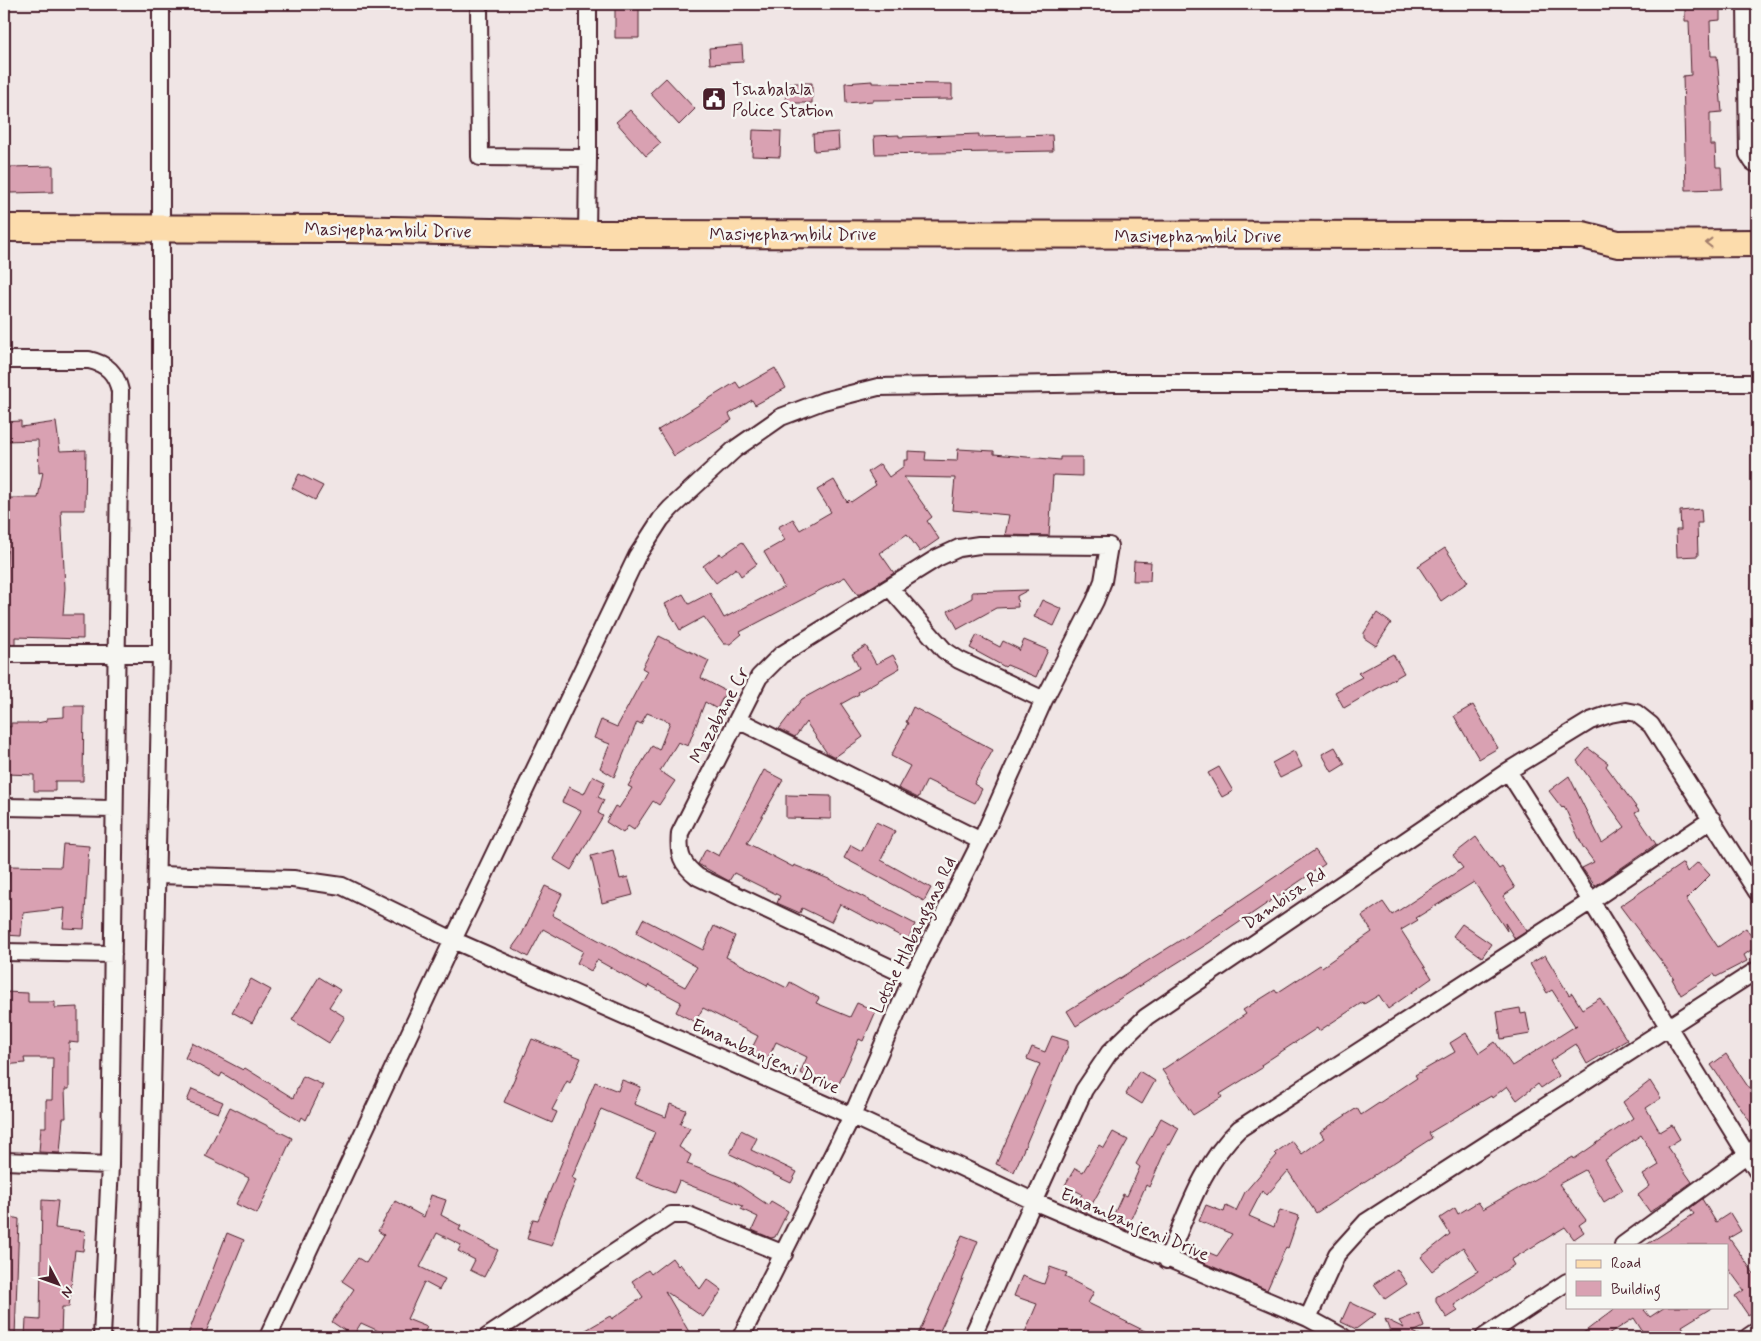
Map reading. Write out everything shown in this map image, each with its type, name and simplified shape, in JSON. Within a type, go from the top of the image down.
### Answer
[{"type":"main road","name":"Masiyephambili Drive","points":[[1583,235],[1618,226],[1757,226]]},
{"type":"main road","name":"Masiyephambili Drive","points":[[4,228],[332,229],[587,234],[1583,235],[1618,244],[1757,243]]},
{"type":"street","points":[[147,1337],[162,654],[161,4]]},
{"type":"street","points":[[479,4],[480,156],[588,158]]},
{"type":"street","points":[[587,234],[588,4]]},
{"type":"street","points":[[1746,4],[1752,57],[1748,154],[1753,162],[1757,164]]},
{"type":"street","points":[[4,360],[89,360],[100,363],[111,370],[117,379],[122,403],[114,809],[110,1165],[102,1337]]},
{"type":"street","points":[[268,1337],[453,940],[642,550],[671,508],[735,449],[781,418],[823,401],[878,386],[1113,383],[1757,384]]},
{"type":"street","name":"Mazabane Cr","points":[[912,978],[698,877],[687,868],[680,858],[680,833],[759,677],[781,655],[937,558],[959,548],[1000,544],[1110,546]]},
{"type":"street","name":"Lotshe Hlabangana Rd","points":[[741,1337],[852,1116],[912,978],[981,841],[1044,700],[1095,601],[1103,581],[1110,546]]},
{"type":"street","points":[[890,588],[944,650],[959,660],[1044,700]]},
{"type":"street","points":[[4,654],[162,654]]},
{"type":"street","name":"Dambisa Rd","points":[[972,1337],[1032,1201],[1084,1090],[1095,1072],[1122,1038],[1146,1017],[1508,771],[1590,721],[1610,714],[1626,711],[1636,713],[1651,725],[1712,819]]},
{"type":"street","points":[[738,720],[981,841]]},
{"type":"street","points":[[1508,771],[1591,901],[1668,1028],[1751,1151],[1757,1171]]},
{"type":"street","points":[[4,807],[114,809]]},
{"type":"street","points":[[1167,1260],[1211,1162],[1224,1143],[1238,1129],[1591,901],[1712,819],[1757,892]]},
{"type":"street","name":"Emambanjeni Drive","points":[[158,875],[293,879],[342,886],[453,940],[852,1116],[1032,1201],[1167,1260],[1308,1318],[1343,1337]]},
{"type":"street","points":[[4,952],[113,954]]},
{"type":"street","points":[[1308,1318],[1337,1254],[1366,1222],[1757,970]]},
{"type":"street","points":[[1624,1244],[1751,1151]]},
{"type":"street","points":[[4,1161],[110,1165]]},
{"type":"street","points":[[487,1337],[671,1215],[688,1215],[784,1254]]},
{"type":"street","points":[[1484,1337],[1566,1283]]},
{"type":"street","points":[[1748,1337],[1757,1331]]},
{"type":"building","points":[[615,4],[639,4],[639,38],[615,38]]},
{"type":"building","points":[[1685,4],[1720,4],[1720,20],[1710,21],[1711,56],[1717,56],[1722,112],[1710,113],[1710,145],[1715,145],[1716,167],[1721,167],[1722,189],[1686,190],[1683,76],[1691,75],[1689,21],[1685,21]]},
{"type":"building","points":[[742,45],[743,62],[710,64],[709,48]]},
{"type":"building","points":[[666,78],[695,109],[679,125],[650,93]]},
{"type":"building","points":[[872,81],[872,83],[952,84],[952,99],[873,100],[846,103],[845,83]]},
{"type":"building","points":[[786,83],[812,83],[812,103],[786,103]]},
{"type":"building","points":[[630,110],[661,143],[646,156],[616,122]]},
{"type":"building","points":[[753,130],[781,131],[780,157],[752,156]]},
{"type":"building","points":[[838,132],[839,149],[814,151],[813,134]]},
{"type":"building","points":[[979,134],[979,137],[1052,135],[1053,151],[875,154],[874,136]]},
{"type":"building","points":[[53,166],[53,192],[10,193],[10,167]]},
{"type":"building","points":[[775,368],[786,388],[755,405],[752,400],[729,414],[732,420],[674,456],[658,430],[736,382],[740,388]]},
{"type":"building","points":[[21,421],[21,427],[56,422],[60,451],[86,450],[85,510],[61,510],[65,588],[63,615],[83,615],[83,639],[15,637],[15,644],[4,644],[4,590],[6,590],[9,498],[38,498],[43,472],[39,473],[38,440],[4,441],[4,422]]},
{"type":"building","points":[[958,449],[994,451],[994,454],[1060,460],[1060,457],[1082,457],[1082,476],[1053,475],[1049,536],[1005,535],[1009,515],[952,510],[955,478],[904,477],[932,517],[927,521],[939,539],[920,552],[907,534],[880,553],[894,573],[858,595],[845,577],[740,632],[742,634],[730,644],[724,644],[704,617],[680,630],[665,604],[683,594],[689,604],[710,593],[724,618],[784,587],[764,552],[785,540],[778,527],[793,519],[800,530],[831,512],[817,490],[834,480],[847,502],[849,500],[851,502],[876,485],[868,472],[880,464],[889,477],[904,466],[904,460],[908,460],[908,451],[926,452],[925,460],[957,461]]},
{"type":"building","points":[[299,474],[323,486],[315,500],[292,488]]},
{"type":"building","points":[[1701,509],[1702,523],[1697,523],[1698,556],[1677,557],[1676,530],[1681,530],[1680,511]]},
{"type":"building","points":[[742,542],[757,564],[741,576],[736,568],[716,583],[703,566],[720,553],[722,556]]},
{"type":"building","points":[[1445,548],[1468,582],[1441,601],[1418,566]]},
{"type":"building","points":[[1134,561],[1151,562],[1150,581],[1133,581]]},
{"type":"building","points":[[1028,590],[1017,596],[1018,607],[996,608],[958,629],[948,611],[972,598],[972,592]]},
{"type":"building","points":[[1042,600],[1062,609],[1054,626],[1034,617]]},
{"type":"building","points":[[1377,613],[1391,623],[1376,646],[1364,638],[1364,633]]},
{"type":"building","points":[[977,635],[1000,647],[1003,641],[1019,649],[1019,651],[1024,640],[1048,650],[1036,677],[1007,665],[1005,667],[970,648]]},
{"type":"building","points":[[659,636],[709,661],[701,678],[726,691],[717,709],[705,702],[688,746],[678,742],[660,771],[675,781],[659,805],[653,801],[634,830],[628,826],[623,833],[606,822],[615,806],[619,808],[632,788],[628,786],[652,746],[659,750],[670,722],[647,713],[641,724],[637,722],[614,777],[600,768],[610,744],[594,738],[601,720],[617,727],[647,671],[642,668]]},
{"type":"building","points":[[866,646],[876,664],[893,655],[900,668],[841,704],[863,737],[835,757],[827,753],[806,722],[795,737],[779,729],[802,699],[859,668],[852,654]]},
{"type":"building","points":[[1393,654],[1404,673],[1344,708],[1335,692],[1362,677],[1358,673]]},
{"type":"building","points":[[1473,705],[1498,748],[1479,759],[1454,716]]},
{"type":"building","points":[[64,706],[84,706],[83,781],[55,781],[55,791],[34,791],[34,775],[7,774],[9,740],[5,740],[5,726],[11,727],[11,723],[37,723],[47,721],[47,718],[64,717]]},
{"type":"building","points":[[913,707],[993,750],[974,784],[982,789],[975,803],[927,780],[918,798],[898,788],[910,766],[891,756],[908,723],[906,722]]},
{"type":"building","points":[[1335,747],[1345,764],[1332,772],[1322,754]]},
{"type":"building","points":[[1588,748],[1608,763],[1606,766],[1639,811],[1635,813],[1656,844],[1595,886],[1582,868],[1594,862],[1583,847],[1564,806],[1562,808],[1549,791],[1569,776],[1602,843],[1625,827],[1577,761]]},
{"type":"building","points":[[1294,751],[1302,767],[1280,778],[1272,763]]},
{"type":"building","points":[[1219,767],[1233,791],[1222,797],[1208,773]]},
{"type":"building","points":[[764,770],[783,780],[747,843],[793,867],[794,865],[829,879],[915,924],[908,940],[840,904],[831,922],[802,908],[800,913],[777,903],[780,896],[734,873],[729,881],[698,864],[706,849],[719,856]]},
{"type":"building","points":[[593,776],[605,782],[598,797],[604,800],[598,813],[603,816],[571,870],[553,859],[581,811],[562,802],[569,787],[584,794]]},
{"type":"building","points":[[786,795],[831,796],[831,819],[786,818]]},
{"type":"building","points":[[876,822],[895,831],[881,860],[931,888],[924,901],[844,858],[851,845],[862,851]]},
{"type":"building","points":[[1476,837],[1499,869],[1502,867],[1515,888],[1503,896],[1527,931],[1515,939],[1505,923],[1507,931],[1474,882],[1416,918],[1418,920],[1401,930],[1432,978],[1388,1009],[1379,995],[1364,1004],[1363,1002],[1319,1031],[1317,1028],[1261,1065],[1262,1068],[1220,1094],[1222,1097],[1193,1115],[1162,1070],[1246,1014],[1243,1010],[1275,990],[1277,993],[1320,965],[1322,967],[1372,932],[1362,916],[1383,902],[1392,915],[1463,868],[1453,855]]},
{"type":"building","points":[[63,844],[89,846],[84,929],[63,928],[65,908],[23,913],[21,936],[4,935],[10,866],[61,867]]},
{"type":"building","points":[[613,850],[620,879],[628,877],[633,895],[602,903],[591,856]]},
{"type":"building","points":[[1315,850],[1325,864],[1209,943],[1076,1026],[1067,1011],[1184,938]]},
{"type":"building","points":[[1698,862],[1710,875],[1686,899],[1718,947],[1746,928],[1757,946],[1744,955],[1747,961],[1716,977],[1714,974],[1681,995],[1672,979],[1674,978],[1620,906],[1683,863],[1687,872]]},
{"type":"building","points":[[545,886],[562,894],[552,915],[685,987],[697,967],[636,933],[643,919],[703,950],[714,926],[735,936],[726,957],[787,988],[790,982],[819,998],[816,1003],[850,1017],[857,1003],[876,1011],[863,1041],[859,1039],[837,1088],[800,1073],[807,1057],[776,1042],[767,1061],[750,1052],[758,1036],[703,1008],[695,1022],[676,1012],[681,1002],[649,985],[647,988],[597,960],[591,971],[577,963],[583,951],[543,929],[528,957],[512,948],[522,934]]},
{"type":"building","points":[[1462,924],[1491,944],[1482,957],[1453,936]]},
{"type":"building","points":[[1545,955],[1569,995],[1572,993],[1582,1009],[1600,998],[1627,1040],[1587,1064],[1576,1044],[1550,1061],[1559,1076],[1541,1088],[1538,1084],[1517,1100],[1507,1086],[1492,1098],[1491,1096],[1429,1133],[1432,1138],[1316,1213],[1288,1171],[1267,1195],[1262,1191],[1249,1216],[1274,1227],[1280,1210],[1299,1216],[1288,1248],[1286,1247],[1267,1290],[1195,1259],[1200,1249],[1217,1256],[1232,1234],[1199,1221],[1206,1205],[1224,1212],[1226,1206],[1236,1211],[1245,1192],[1277,1155],[1275,1153],[1292,1141],[1302,1154],[1324,1138],[1320,1132],[1357,1108],[1361,1115],[1417,1078],[1415,1075],[1455,1052],[1450,1043],[1466,1033],[1479,1053],[1495,1042],[1512,1066],[1577,1025],[1575,1026],[1552,990],[1547,993],[1530,964]]},
{"type":"building","points":[[319,977],[340,990],[329,1007],[345,1017],[329,1043],[292,1020]]},
{"type":"building","points":[[251,979],[271,990],[252,1023],[232,1012]]},
{"type":"building","points":[[4,992],[28,993],[28,1002],[55,1002],[55,1008],[78,1007],[78,1043],[69,1042],[69,1089],[65,1089],[66,1118],[63,1118],[60,1153],[39,1152],[41,1127],[46,1127],[46,1100],[52,1100],[53,1058],[24,1058],[25,1063],[4,1065]]},
{"type":"building","points":[[1520,1008],[1521,1014],[1526,1013],[1530,1034],[1501,1039],[1497,1012]]},
{"type":"building","points":[[1052,1036],[1068,1041],[1068,1046],[1014,1172],[996,1164],[1040,1064],[1027,1059],[1032,1047],[1045,1052]]},
{"type":"building","points":[[532,1039],[581,1058],[570,1083],[567,1081],[552,1110],[557,1112],[552,1123],[504,1102]]},
{"type":"building","points":[[192,1043],[243,1070],[245,1068],[293,1098],[303,1076],[323,1085],[306,1120],[302,1117],[300,1121],[222,1073],[220,1077],[185,1058]]},
{"type":"building","points":[[1726,1054],[1757,1100],[1757,1132],[1711,1065]]},
{"type":"building","points":[[1139,1071],[1155,1081],[1142,1104],[1126,1094]]},
{"type":"building","points":[[622,1080],[641,1087],[634,1104],[666,1117],[670,1104],[686,1110],[680,1124],[690,1128],[679,1147],[691,1155],[687,1164],[732,1181],[768,1205],[771,1201],[788,1211],[775,1237],[771,1238],[752,1230],[758,1217],[741,1209],[743,1206],[679,1181],[674,1193],[636,1178],[655,1132],[601,1109],[572,1178],[576,1180],[560,1218],[552,1246],[527,1239],[533,1219],[538,1220],[595,1082],[618,1091]]},
{"type":"building","points":[[1650,1081],[1661,1098],[1646,1108],[1660,1132],[1672,1125],[1680,1139],[1667,1147],[1692,1182],[1650,1212],[1638,1195],[1650,1186],[1643,1175],[1659,1165],[1641,1135],[1605,1160],[1623,1190],[1604,1202],[1585,1170],[1559,1184],[1586,1220],[1579,1225],[1584,1232],[1574,1239],[1565,1227],[1511,1260],[1514,1265],[1454,1305],[1458,1311],[1447,1318],[1436,1302],[1436,1297],[1478,1271],[1463,1247],[1432,1271],[1421,1257],[1450,1234],[1440,1218],[1455,1208],[1458,1214],[1478,1202],[1483,1209],[1573,1157],[1574,1159],[1633,1118],[1623,1102]]},
{"type":"building","points":[[192,1089],[223,1102],[218,1113],[187,1101]]},
{"type":"building","points":[[230,1107],[292,1138],[257,1214],[236,1204],[249,1178],[205,1156]]},
{"type":"building","points":[[1161,1118],[1179,1128],[1170,1145],[1168,1144],[1149,1187],[1146,1185],[1126,1230],[1110,1223],[1123,1194],[1127,1196],[1140,1167],[1136,1164]]},
{"type":"building","points":[[741,1130],[757,1138],[751,1150],[797,1172],[791,1183],[730,1154]]},
{"type":"building","points":[[1113,1132],[1128,1140],[1087,1213],[1075,1206],[1082,1194],[1065,1185],[1075,1168],[1083,1172],[1099,1145],[1104,1148]]},
{"type":"building","points":[[431,1195],[446,1200],[441,1215],[461,1226],[459,1230],[498,1250],[484,1277],[470,1270],[475,1260],[458,1251],[461,1245],[437,1233],[420,1267],[445,1279],[439,1290],[424,1282],[407,1319],[427,1327],[422,1337],[392,1337],[361,1323],[353,1336],[332,1322],[354,1289],[342,1281],[358,1258],[366,1263],[384,1235],[378,1231],[395,1201],[424,1217]]},
{"type":"building","points":[[1702,1199],[1716,1222],[1730,1213],[1741,1231],[1729,1238],[1757,1278],[1757,1310],[1748,1315],[1735,1296],[1744,1290],[1728,1268],[1728,1244],[1648,1244],[1694,1214],[1690,1208]]},
{"type":"building","points":[[42,1200],[58,1201],[55,1228],[85,1231],[83,1251],[75,1250],[69,1307],[62,1307],[61,1337],[25,1337],[26,1319],[40,1320]]},
{"type":"building","points":[[8,1216],[19,1219],[15,1337],[4,1337],[4,1232]]},
{"type":"building","points":[[227,1233],[244,1240],[204,1337],[187,1337]]},
{"type":"building","points":[[962,1235],[978,1241],[952,1305],[937,1337],[917,1337]]},
{"type":"building","points":[[672,1258],[678,1266],[680,1264],[700,1289],[707,1279],[722,1290],[703,1317],[665,1291],[692,1337],[574,1337],[610,1316],[612,1319],[643,1297],[632,1281],[648,1270],[651,1274]]},
{"type":"building","points":[[1050,1267],[1067,1273],[1065,1277],[1094,1292],[1088,1303],[1157,1337],[1023,1337],[1037,1304],[1014,1296],[1022,1276],[1044,1284]]},
{"type":"building","points":[[1397,1269],[1407,1284],[1385,1299],[1374,1284]]},
{"type":"building","points":[[1350,1302],[1376,1314],[1356,1329],[1341,1322]]},
{"type":"building","points":[[1616,1308],[1647,1308],[1644,1310],[1650,1317],[1664,1308],[1711,1308],[1682,1326],[1685,1331],[1675,1337],[1646,1337],[1634,1318],[1605,1337],[1578,1337]]},
{"type":"building","points":[[1419,1313],[1424,1327],[1413,1332],[1424,1337],[1392,1337],[1385,1319],[1404,1328],[1399,1321]]},
{"type":"place","name":"Tshabalala Police Station","points":[[714,99]]}]
